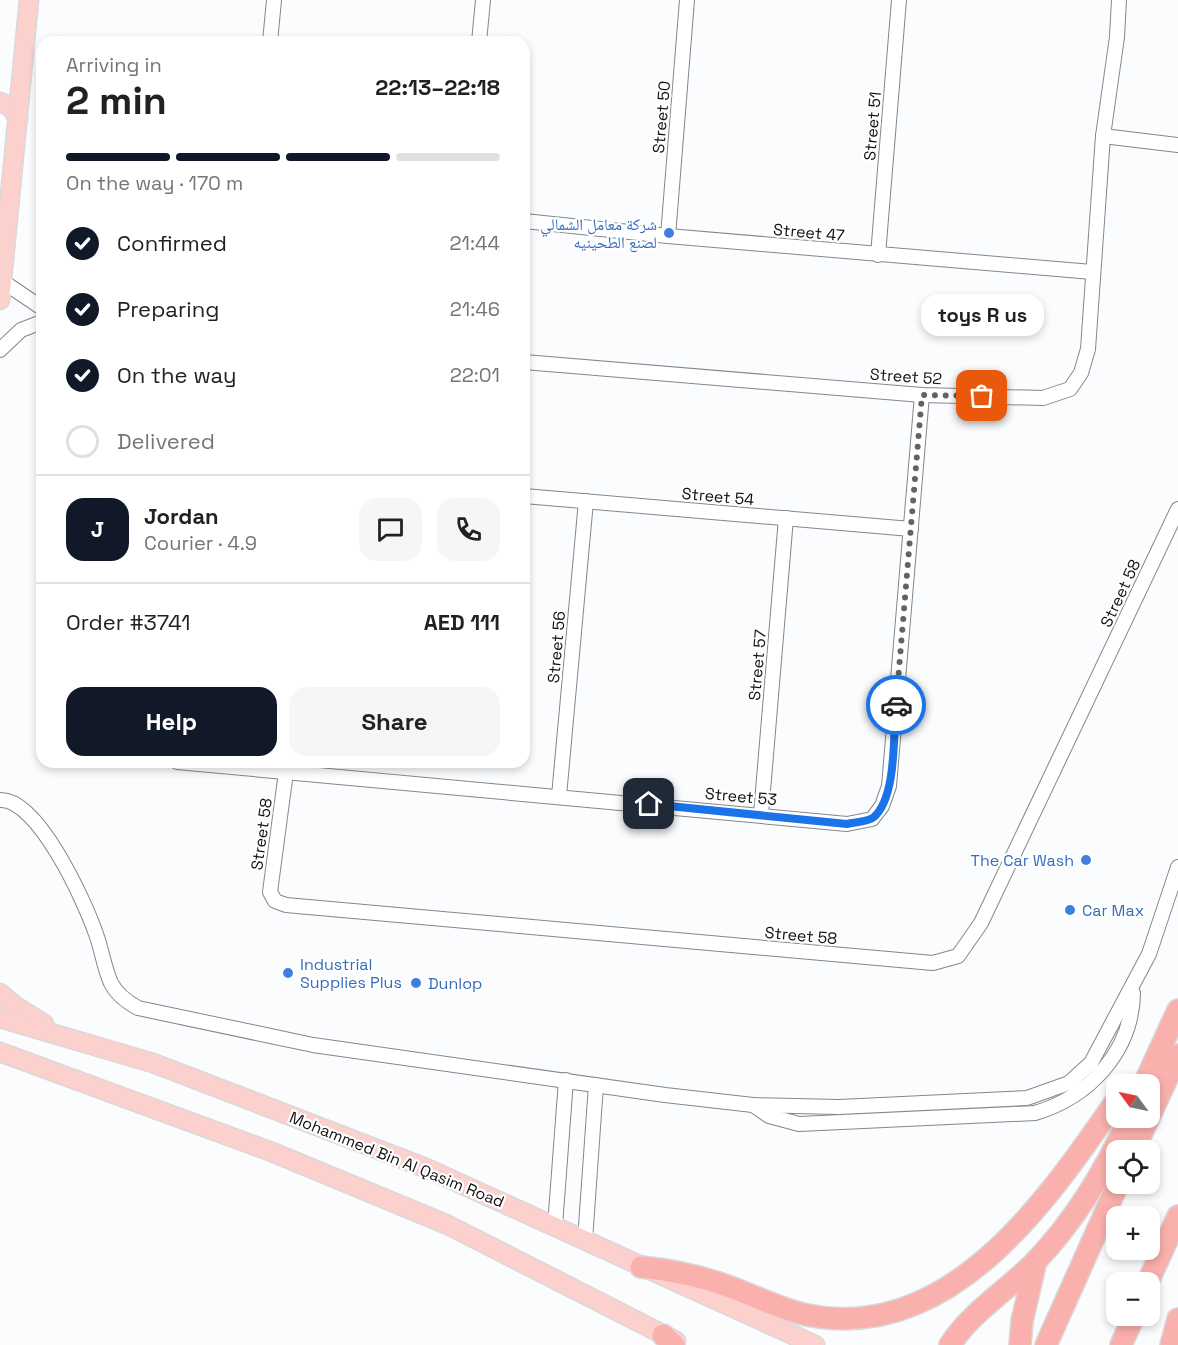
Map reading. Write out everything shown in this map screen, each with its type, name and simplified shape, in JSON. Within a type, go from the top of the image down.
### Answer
[{"type":"highway","points":[[1149,1074],[1178,1010]]},
{"type":"highway","points":[[1136,1074],[1167,1034]]},
{"type":"highway","points":[[1139,1140],[1178,1055]]},
{"type":"highway","points":[[641,1267],[709,1280],[787,1310],[823,1318],[860,1319],[908,1308],[952,1285],[978,1265],[1024,1222],[1064,1177],[1106,1116]]},
{"type":"highway","points":[[950,1345],[976,1316],[1036,1261],[1066,1225],[1095,1182],[1124,1128]]},
{"type":"highway","points":[[1046,1345],[1113,1194]]},
{"type":"highway","points":[[1153,1272],[1178,1216]]},
{"type":"highway","points":[[1020,1345],[1022,1321],[1036,1261]]},
{"type":"highway","points":[[1171,1345],[1178,1319]]},
{"type":"highway","points":[[1121,1345],[1130,1326]]},
{"type":"main road","points":[[0,300],[29,0]]},
{"type":"main road","points":[[0,102],[11,107],[18,119]]},
{"type":"main road","points":[[0,993],[14,1005],[63,1036]]},
{"type":"main road","name":"Mohammed Bin Al Qasim Road","points":[[0,1018],[153,1063],[426,1168],[815,1345]]},
{"type":"main road","points":[[0,1052],[272,1152],[448,1225],[669,1340],[683,1345]]},
{"type":"street","points":[[271,36],[274,0]]},
{"type":"street","points":[[480,36],[483,0]]},
{"type":"street","name":"Street 50","points":[[668,236],[687,0]]},
{"type":"street","name":"Street 51","points":[[878,255],[899,0]]},
{"type":"street","name":"Street 52","points":[[530,362],[922,395],[1043,398],[1070,389],[1081,373],[1088,349],[1103,136],[1117,37],[1119,0]]},
{"type":"street","points":[[1103,136],[1178,145]]},
{"type":"street","name":"Street 47","points":[[530,222],[878,255],[1092,272]]},
{"type":"street","points":[[2,281],[36,304]]},
{"type":"street","points":[[0,350],[21,330],[36,324]]},
{"type":"street","name":"Street 53","points":[[242,768],[761,814],[847,824],[872,819],[882,806],[889,786],[922,395]]},
{"type":"street","name":"Street 54","points":[[530,496],[911,529]]},
{"type":"street","name":"Street 56","points":[[559,796],[586,501]]},
{"type":"street","name":"Street 58","points":[[286,772],[270,892],[275,901],[286,905],[933,963],[958,956],[981,923],[1178,508]]},
{"type":"street","name":"Street 57","points":[[761,814],[786,518]]},
{"type":"street","points":[[351,777],[352,768]]},
{"type":"street","points":[[0,800],[9,800],[21,805],[47,838],[83,901],[110,982],[126,1002],[138,1008],[314,1045],[753,1105],[839,1107],[1012,1099],[1043,1094],[1070,1083],[1091,1063],[1133,988],[1157,932],[1178,867]]},
{"type":"street","points":[[555,1226],[566,1080]]},
{"type":"street","points":[[585,1240],[596,1085]]},
{"type":"way so far","points":[[896,705],[922,395],[982,396]]},
{"type":"place","name":"شركة معامل الشمالي لصنع الطحينيه","points":[[669,233]]},
{"type":"place","name":"toys R us","points":[[982,396]]},
{"type":"place","name":"The Car Wash","points":[[1086,860]]},
{"type":"place","name":"Car Max","points":[[1070,910]]},
{"type":"place","name":"Industrial Supplies Plus","points":[[288,973]]},
{"type":"place","name":"Dunlop","points":[[416,983]]},
{"type":"route","points":[[649,804],[847,824],[872,819],[882,806],[889,786],[896,705]]}]
